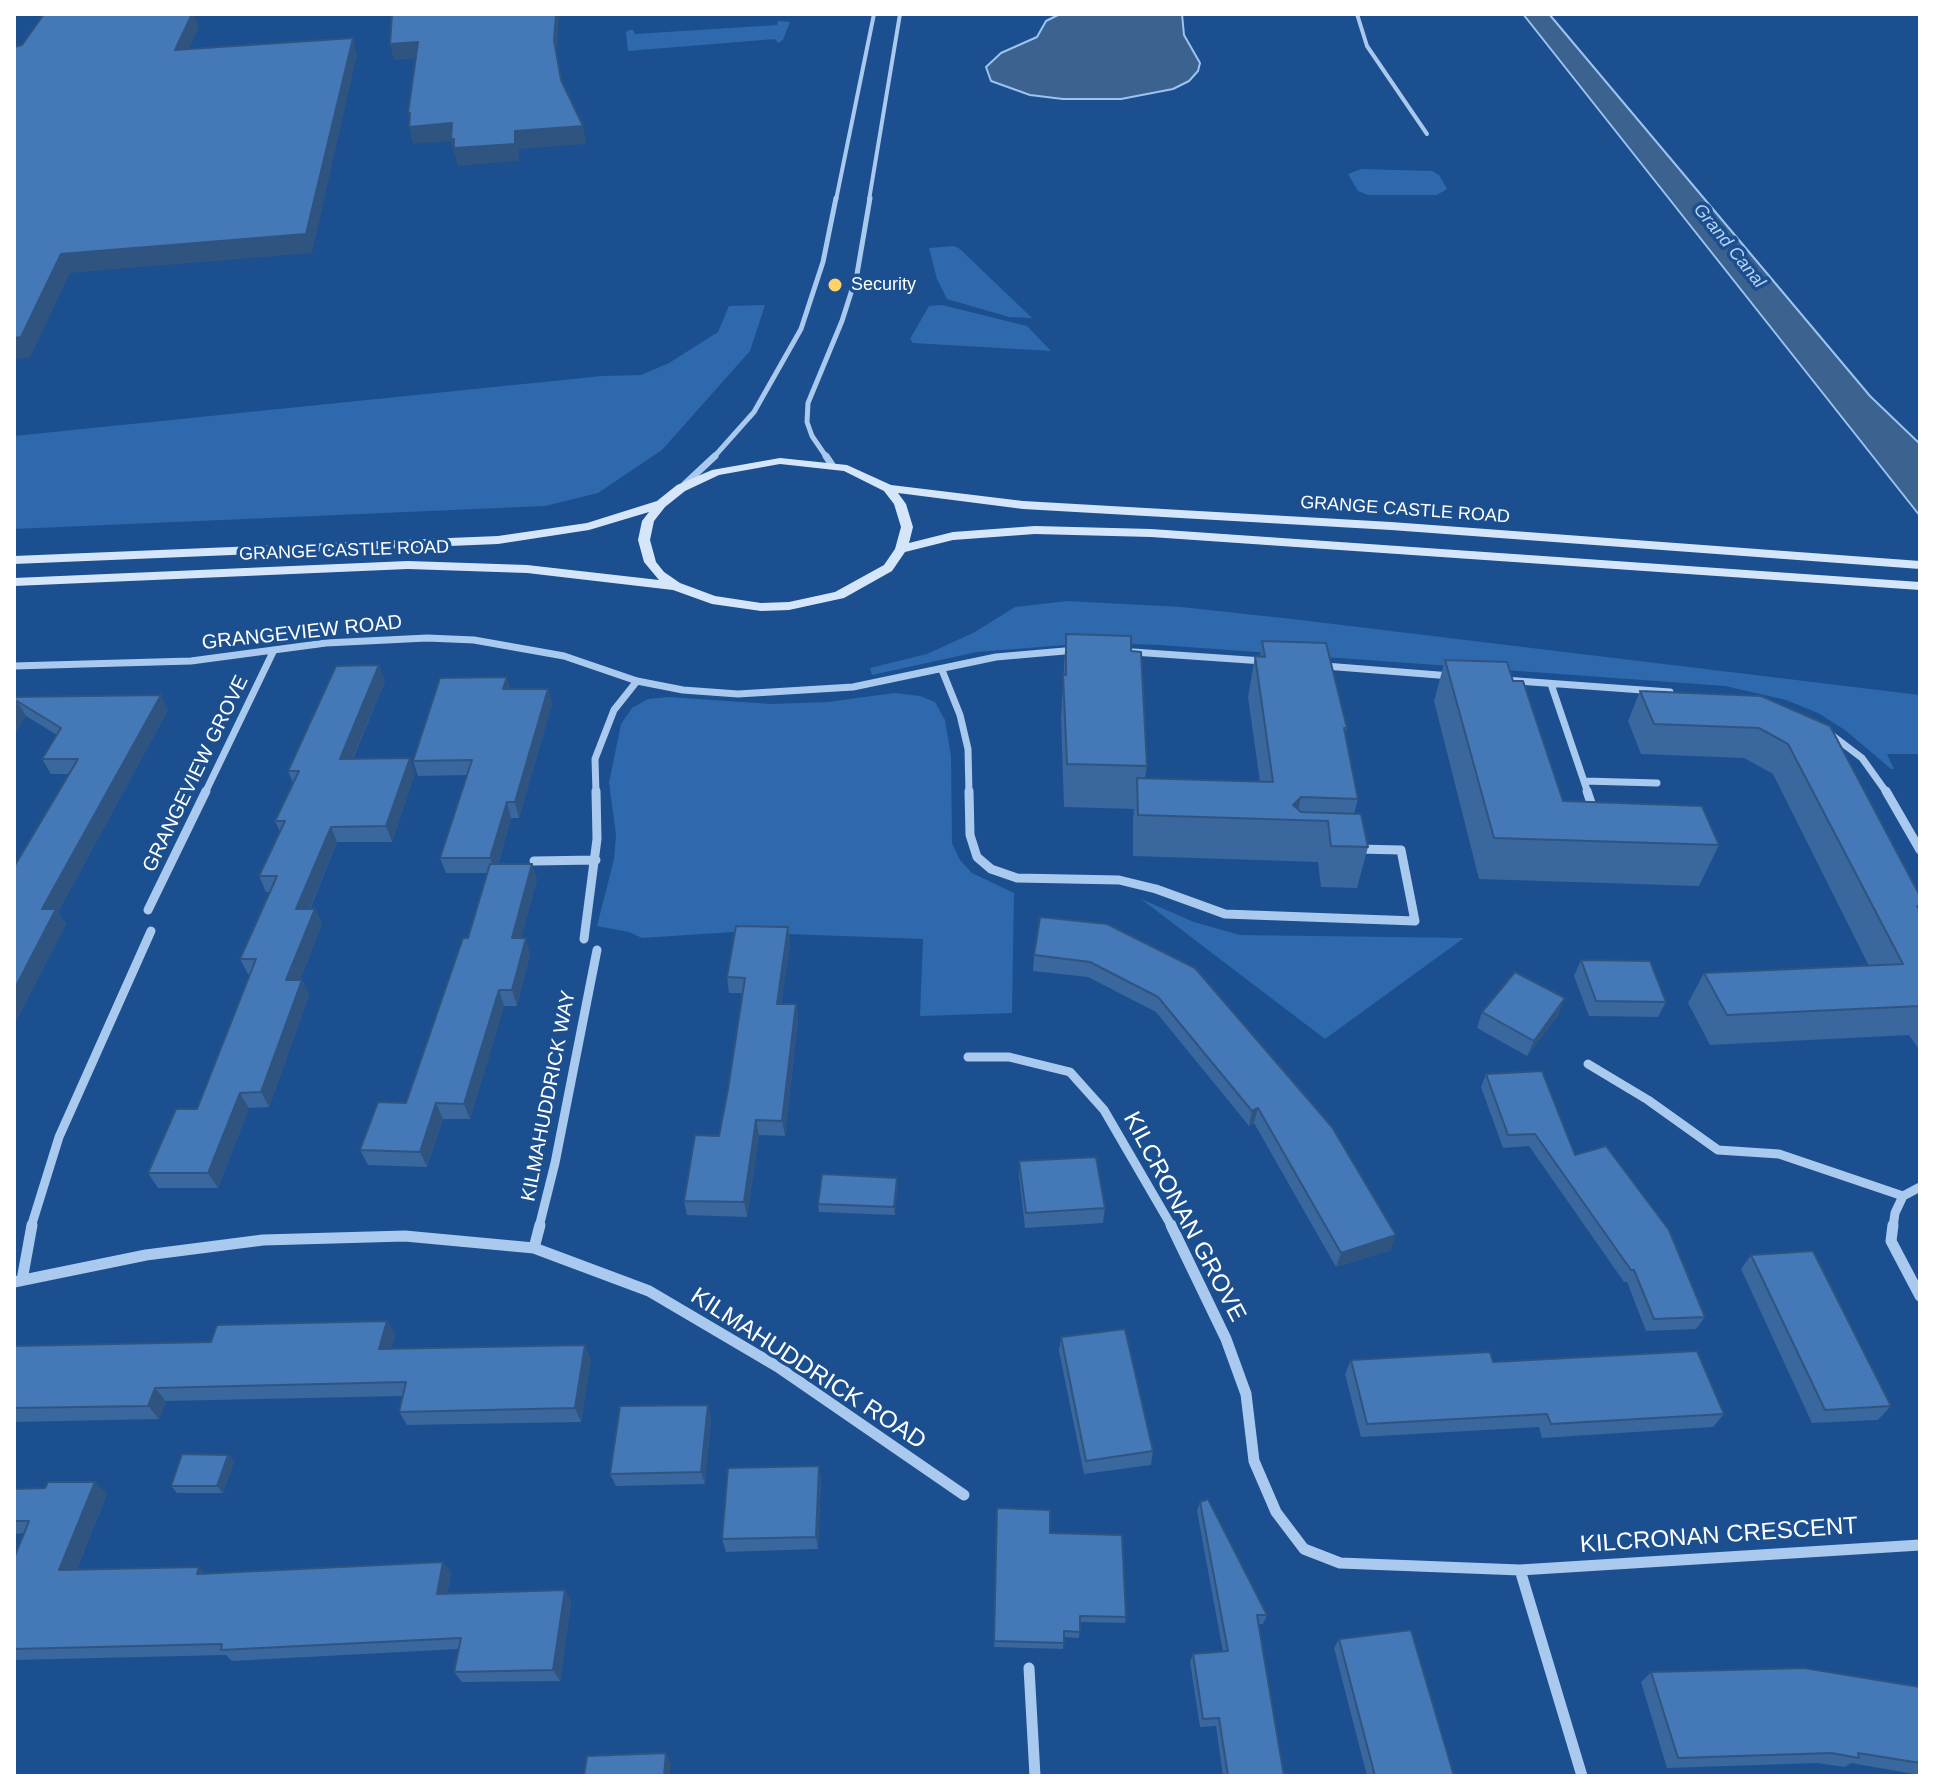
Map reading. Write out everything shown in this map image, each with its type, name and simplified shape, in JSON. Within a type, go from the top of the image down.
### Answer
[{"type":"main road","name":"GRANGE CASTLE ROAD","points":[[675,586],[650,562],[644,540],[648,521],[661,504],[681,488],[716,472],[780,461],[832,465],[866,475],[888,488],[1023,505],[1391,526],[1920,565]]},
{"type":"main road","points":[[888,488],[905,516],[907,527],[901,549]]},
{"type":"main road","name":"GRANGE CASTLE ROAD","points":[[14,560],[498,540],[589,526],[661,504]]},
{"type":"main road","name":"GRANGE CASTLE ROAD","points":[[14,582],[408,565],[538,570],[675,586],[735,605],[789,606],[859,587],[888,568],[901,549],[953,536],[1035,530],[1120,532],[1500,555],[1920,586]]},
{"type":"street","points":[[681,488],[707,465],[754,412],[801,329],[823,262],[874,14]]},
{"type":"street","points":[[832,465],[812,436],[807,422],[808,403],[842,321],[857,274],[900,14]]},
{"type":"street","points":[[1357,14],[1360,32],[1371,53],[1427,134]]},
{"type":"street","name":"GRANGEVIEW ROAD","points":[[14,666],[191,661],[380,638],[474,640],[564,656],[637,681],[683,690],[738,694],[802,692],[873,684],[996,657],[1092,650]]},
{"type":"street","points":[[1118,651],[1280,662]]},
{"type":"street","name":"GRANGEVIEW GROVE","points":[[148,910],[273,652]]},
{"type":"street","points":[[1311,665],[1466,677]]},
{"type":"street","points":[[942,670],[960,715],[968,749],[970,835],[977,857],[991,869],[1017,878],[1119,880],[1156,889],[1225,914],[1415,921],[1401,850],[1339,848]]},
{"type":"street","points":[[1494,679],[1686,694]]},
{"type":"street","points":[[584,939],[596,860],[595,759],[614,710],[637,681]]},
{"type":"street","points":[[1551,684],[1596,817]]},
{"type":"street","points":[[1820,727],[1833,733],[1862,758],[1882,784],[1920,850]]},
{"type":"street","points":[[1584,781],[1657,783]]},
{"type":"street","points":[[534,861],[596,860]]},
{"type":"street","points":[[18,1281],[59,1137],[151,931]]},
{"type":"street","name":"KILMAHUDDRICK WAY","points":[[534,1248],[555,1163],[597,950]]},
{"type":"street","name":"KILCRONAN GROVE","points":[[968,1057],[1009,1057],[1070,1072],[1104,1110],[1176,1234],[1226,1339],[1246,1394],[1254,1461],[1276,1512],[1304,1549],[1340,1563],[1520,1570]]},
{"type":"street","points":[[1588,1064],[1648,1100],[1718,1150],[1779,1154],[1903,1196]]},
{"type":"street","points":[[1920,1187],[1903,1196],[1895,1213],[1891,1241],[1920,1296]]},
{"type":"street","name":"KILMAHUDDRICK ROAD","points":[[18,1281],[146,1255],[263,1240],[405,1236],[534,1248],[649,1291],[778,1367],[964,1495]]},
{"type":"street","name":"KILCRONAN CRESCENT","points":[[1520,1570],[1920,1545]]},
{"type":"street","points":[[1520,1570],[1582,1776]]},
{"type":"street","points":[[1029,1668],[1035,1776]]},
{"type":"shaded area","points":[[778,21],[790,22],[783,40],[778,43],[775,39],[628,51],[626,32],[629,30],[635,34],[777,25]]},
{"type":"shaded area","points":[[1361,169],[1432,171],[1439,175],[1447,189],[1437,195],[1368,195],[1358,191],[1348,174]]},
{"type":"shaded area","points":[[954,246],[1032,318],[1009,317],[947,299],[937,279],[929,248]]},
{"type":"shaded area","points":[[765,305],[750,351],[662,450],[598,493],[545,506],[14,529],[14,436],[602,376],[641,375],[669,363],[718,332],[729,306]]},
{"type":"shaded area","points":[[942,305],[1027,326],[1051,351],[913,343],[910,339],[929,306]]},
{"type":"shaded area","points":[[1068,601],[1181,607],[1292,619],[1920,695],[1920,754],[1887,754],[1894,769],[1891,769],[1845,730],[1818,713],[1786,700],[1725,686],[1160,645],[1091,643],[977,652],[872,675],[870,668],[927,654],[975,632],[1015,607]]},
{"type":"shaded area","points":[[894,693],[920,696],[935,702],[945,720],[951,756],[952,843],[960,860],[972,873],[1014,893],[1012,1013],[920,1016],[923,939],[733,932],[642,938],[629,932],[597,926],[614,859],[616,835],[609,783],[621,724],[632,708],[648,699],[668,697],[772,704],[828,702]]},
{"type":"shaded area","points":[[1141,899],[1194,922],[1240,935],[1464,938],[1325,1039]]},
{"type":"water","points":[[1060,14],[1182,14],[1184,35],[1200,63],[1198,71],[1189,81],[1173,89],[1121,99],[1063,99],[1030,95],[991,81],[986,67],[1001,53],[1037,37],[1046,21]]},
{"type":"water","name":"Grand Canal","points":[[1523,14],[1549,14],[1870,396],[1920,444],[1920,516]]},
{"type":"building","points":[[44,14],[192,14],[175,50],[353,38],[306,234],[61,254],[21,337],[14,338],[14,47],[22,45]]},
{"type":"building","points":[[392,14],[556,14],[554,40],[561,80],[583,126],[515,131],[515,144],[454,148],[452,123],[409,127],[408,113],[418,42],[390,44]]},
{"type":"building","points":[[1066,634],[1131,636],[1131,651],[1141,652],[1147,766],[1067,764],[1063,674],[1066,675]]},
{"type":"building","points":[[1262,641],[1326,643],[1347,728],[1344,728],[1358,799],[1301,797],[1293,805],[1301,812],[1361,814],[1368,847],[1331,846],[1328,821],[1138,815],[1137,778],[1273,782],[1255,656],[1265,657]]},
{"type":"building","points":[[1445,660],[1507,662],[1513,681],[1523,681],[1563,801],[1702,806],[1719,845],[1494,838]]},
{"type":"building","points":[[379,665],[340,759],[410,758],[386,826],[331,827],[296,909],[315,909],[286,980],[302,980],[261,1092],[240,1093],[208,1173],[148,1173],[176,1109],[197,1109],[256,959],[240,959],[277,876],[259,876],[285,821],[275,821],[299,771],[288,771],[336,666]]},
{"type":"building","points":[[507,677],[503,689],[548,689],[515,802],[507,802],[490,858],[440,858],[472,760],[413,761],[440,678]]},
{"type":"building","points":[[1640,691],[1761,696],[1830,726],[1920,896],[1920,906],[1917,906],[1920,911],[1920,1006],[1727,1015],[1704,973],[1903,964],[1788,744],[1759,728],[1654,724]]},
{"type":"building","points":[[161,695],[42,909],[56,909],[14,990],[14,867],[78,759],[42,759],[61,728],[17,701],[14,705],[14,697]]},
{"type":"building","points":[[490,864],[532,864],[512,938],[526,938],[512,990],[499,990],[464,1104],[436,1103],[420,1152],[360,1150],[378,1102],[406,1103],[463,938],[468,938]]},
{"type":"building","points":[[1040,917],[1107,924],[1195,968],[1332,1127],[1396,1235],[1341,1253],[1258,1108],[1252,1111],[1158,997],[1090,962],[1034,955]]},
{"type":"building","points":[[736,926],[788,927],[777,1004],[796,1004],[782,1121],[756,1120],[744,1202],[684,1201],[695,1135],[719,1136],[728,1089],[745,978],[727,977]]},
{"type":"building","points":[[1581,960],[1650,961],[1666,1002],[1596,1001]]},
{"type":"building","points":[[1515,972],[1565,998],[1534,1041],[1482,1012]]},
{"type":"building","points":[[1542,1071],[1575,1155],[1606,1146],[1669,1230],[1705,1317],[1654,1319],[1634,1270],[1631,1270],[1535,1134],[1508,1135],[1486,1074]]},
{"type":"building","points":[[1096,1157],[1105,1208],[1026,1213],[1019,1161]]},
{"type":"building","points":[[822,1174],[897,1178],[894,1207],[818,1204]]},
{"type":"building","points":[[1813,1251],[1891,1406],[1825,1410],[1751,1255]]},
{"type":"building","points":[[387,1321],[379,1349],[585,1345],[575,1408],[399,1412],[406,1382],[155,1388],[148,1406],[14,1408],[14,1346],[211,1342],[217,1325]]},
{"type":"building","points":[[1125,1329],[1153,1451],[1086,1461],[1061,1337]]},
{"type":"building","points":[[1697,1351],[1724,1414],[1551,1424],[1547,1414],[1367,1424],[1351,1360],[1490,1352],[1493,1362]]},
{"type":"building","points":[[708,1405],[701,1472],[610,1474],[620,1406]]},
{"type":"building","points":[[182,1454],[228,1455],[217,1486],[171,1486]]},
{"type":"building","points":[[819,1466],[816,1537],[722,1539],[728,1468]]},
{"type":"building","points":[[48,1482],[95,1482],[59,1570],[199,1567],[197,1574],[443,1562],[437,1594],[565,1590],[553,1670],[454,1672],[461,1638],[221,1650],[222,1644],[14,1649],[14,1558],[29,1521],[14,1521],[14,1489],[45,1488]]},
{"type":"building","points":[[1208,1499],[1267,1615],[1257,1615],[1284,1776],[1228,1776],[1219,1718],[1203,1719],[1193,1654],[1228,1651],[1200,1502]]},
{"type":"building","points":[[997,1508],[1050,1510],[1050,1533],[1122,1535],[1126,1617],[1080,1616],[1080,1632],[1064,1631],[1064,1643],[994,1641]]},
{"type":"building","points":[[1411,1630],[1454,1776],[1375,1776],[1339,1639]]},
{"type":"building","points":[[1804,1668],[1920,1687],[1920,1763],[1858,1753],[1859,1758],[1831,1753],[1678,1758],[1651,1672]]},
{"type":"building","points":[[666,1753],[664,1776],[584,1776],[587,1756]]},
{"type":"place","name":"Security","points":[[835,285]]}]
